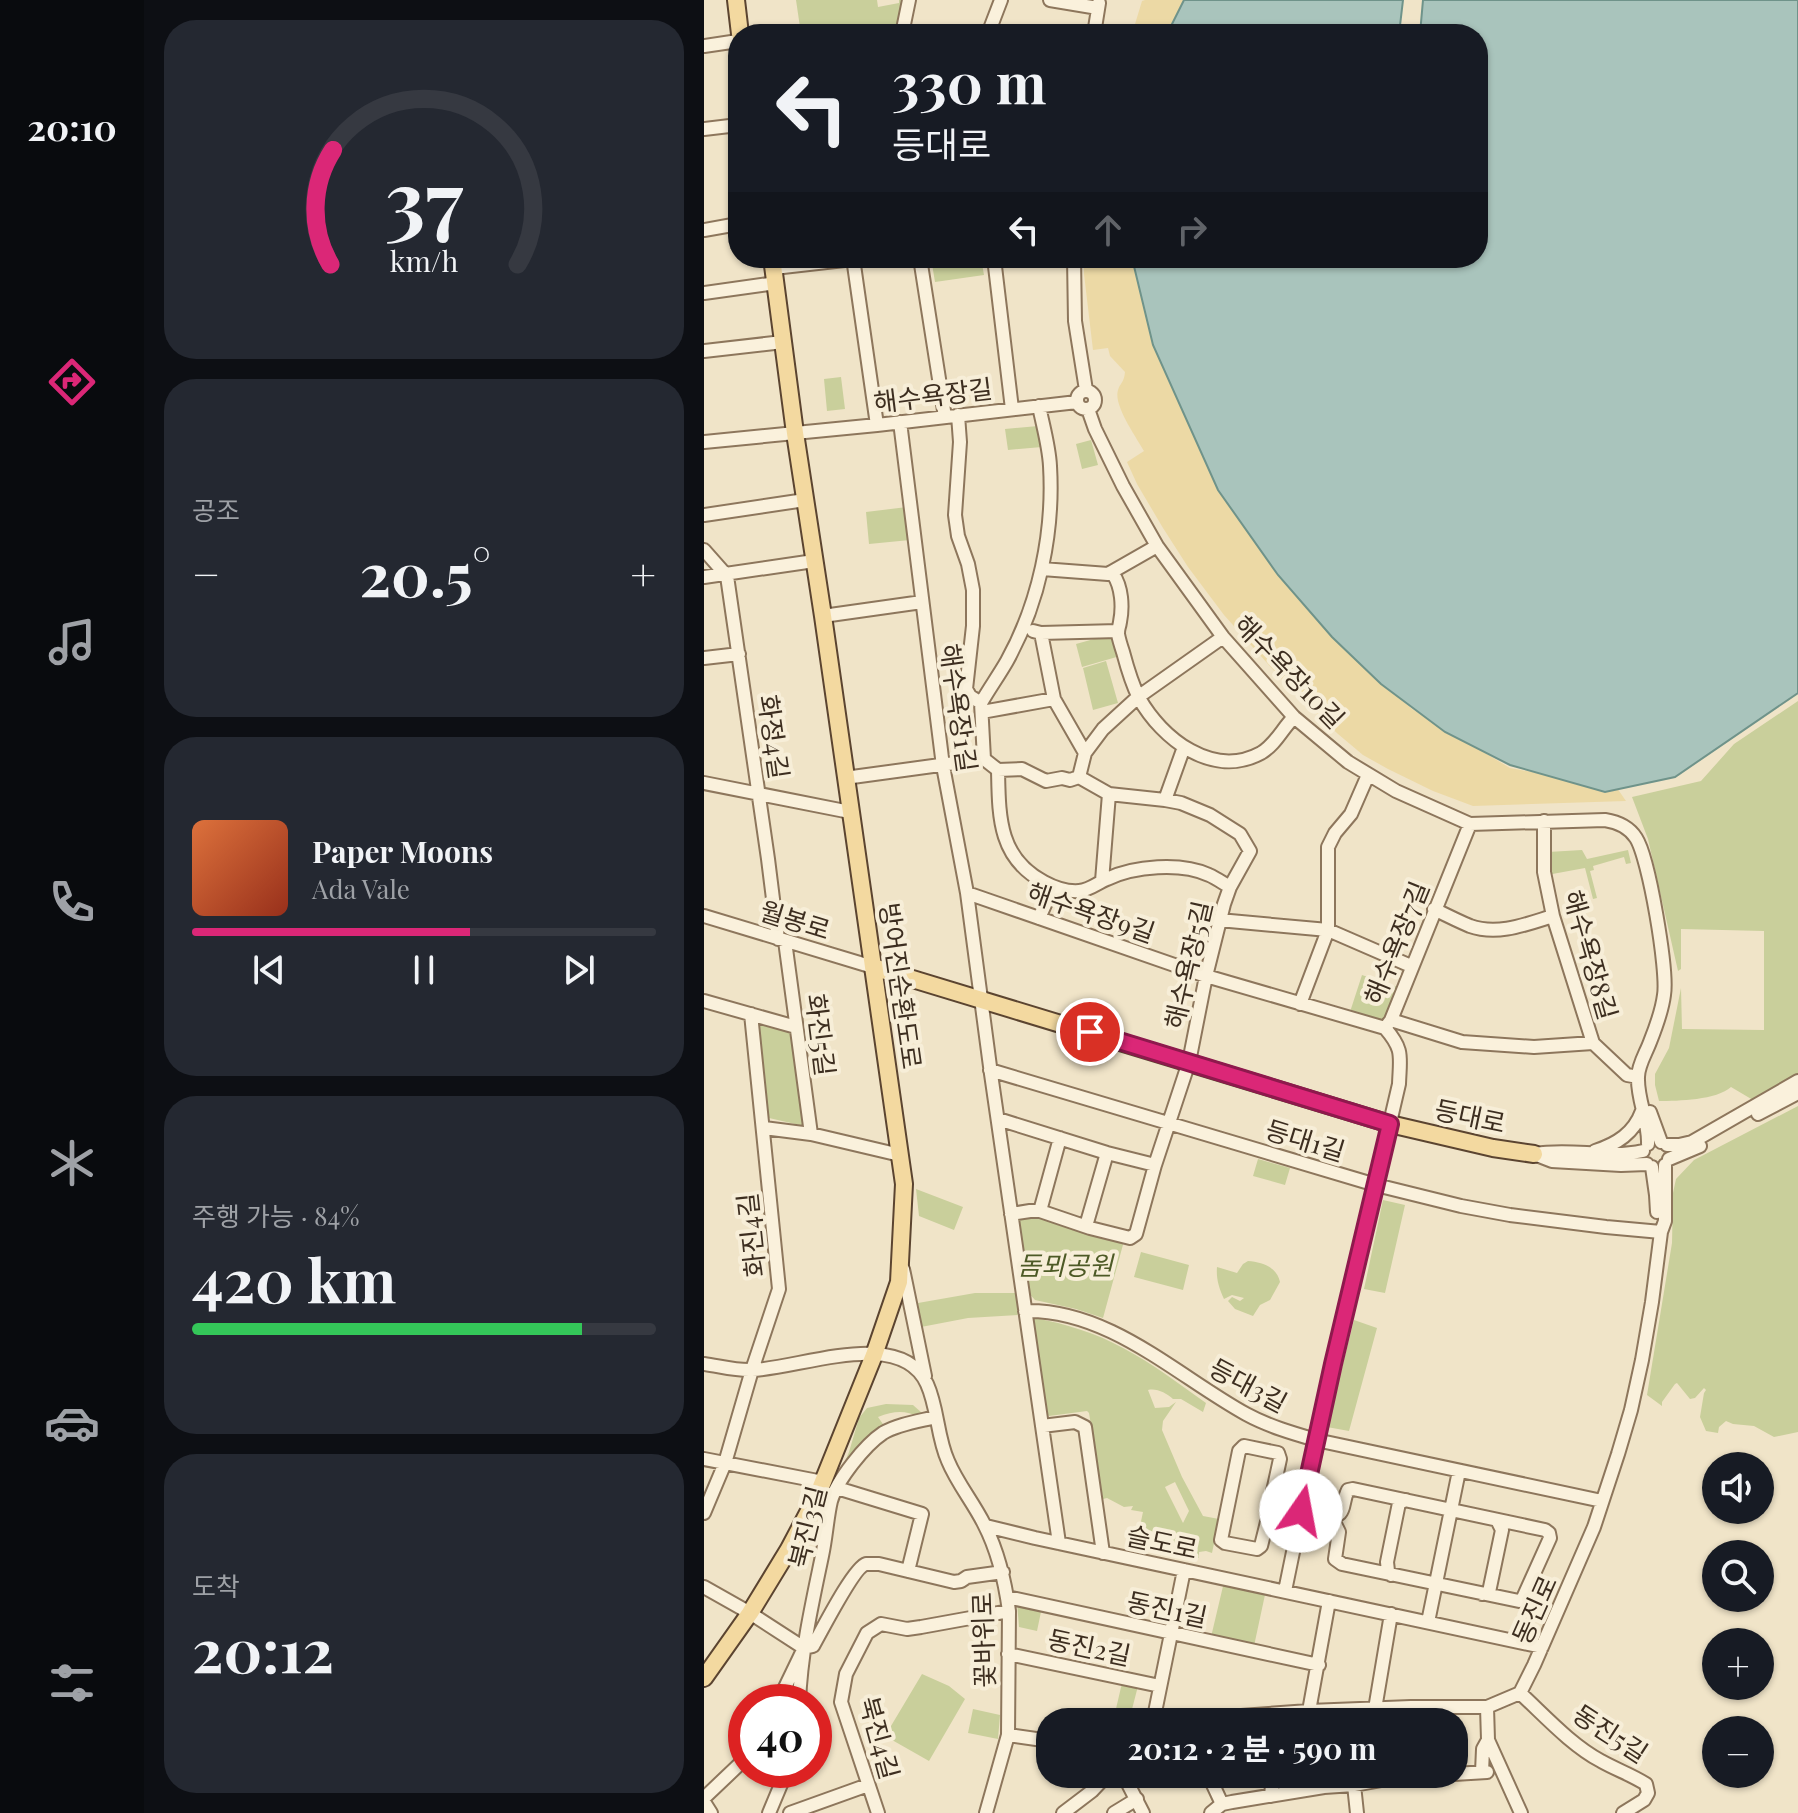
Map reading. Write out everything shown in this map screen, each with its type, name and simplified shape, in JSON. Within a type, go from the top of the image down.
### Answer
[{"type":"main road","points":[[736,0],[739,24]]},
{"type":"main road","name":"방어진순환도로","points":[[704,1678],[750,1613],[809,1512],[830,1485],[899,1282],[904,1184],[774,270]]},
{"type":"main road","name":"등대로","points":[[873,967],[1390,1124],[1493,1148],[1534,1154]]},
{"type":"street","points":[[904,24],[909,0]]},
{"type":"street","points":[[992,24],[1001,0]]},
{"type":"street","points":[[1050,0],[1099,4],[1096,24]]},
{"type":"street","points":[[704,46],[728,42]]},
{"type":"street","points":[[704,129],[728,126]]},
{"type":"street","points":[[704,230],[728,226]]},
{"type":"street","points":[[857,268],[877,425]]},
{"type":"street","points":[[922,268],[960,442],[955,515],[973,590],[973,626],[966,689],[982,707],[1054,699]]},
{"type":"street","points":[[995,268],[1012,409]]},
{"type":"street","points":[[1074,268],[1075,321],[1086,390],[1078,395],[1083,405]]},
{"type":"street","points":[[704,293],[774,270]]},
{"type":"street","points":[[704,351],[783,342]]},
{"type":"street","name":"해수욕장길","points":[[704,442],[1039,406],[1083,405]]},
{"type":"street","name":"해수욕장10길","points":[[1083,405],[1157,546],[1223,637],[1294,717],[1348,762],[1396,791],[1470,824],[1605,820],[1628,829],[1642,853],[1664,960],[1665,992],[1661,1012],[1638,1082]]},
{"type":"street","points":[[984,759],[982,707],[1022,629],[1042,569],[1049,520],[1050,465],[1039,406]]},
{"type":"street","name":"해수욕장1길","points":[[900,422],[943,766],[967,893],[982,999]]},
{"type":"street","points":[[704,515],[805,500]]},
{"type":"street","points":[[1108,574],[1157,546]]},
{"type":"street","points":[[704,550],[725,574]]},
{"type":"street","points":[[704,577],[814,561]]},
{"type":"street","points":[[1042,569],[1113,574],[1120,589],[1121,621],[1118,631],[1138,697],[1172,740],[1208,758],[1225,761],[1243,759],[1271,747],[1294,717]]},
{"type":"street","name":"화정4길","points":[[725,574],[782,940]]},
{"type":"street","points":[[823,616],[922,602]]},
{"type":"street","points":[[1022,629],[1041,633],[1118,631]]},
{"type":"street","points":[[1041,633],[1054,699],[1085,753]]},
{"type":"street","points":[[845,778],[984,759],[998,770],[1022,769],[1046,781],[1079,777],[1085,753],[1103,729],[1138,697],[1223,637]]},
{"type":"street","points":[[704,658],[739,654]]},
{"type":"street","points":[[1165,800],[1184,747]]},
{"type":"street","points":[[998,770],[1000,820],[1007,844],[1015,859],[1030,875],[1053,887],[1082,891],[1141,869],[1178,867],[1208,874],[1230,887]]},
{"type":"street","points":[[1300,1004],[1328,930],[1328,847],[1351,814],[1368,775]]},
{"type":"street","name":"해수욕장5길","points":[[1079,777],[1109,794],[1181,803],[1210,815],[1240,834],[1250,851],[1230,887],[1219,920],[1189,1062],[1136,1234],[1132,1238],[1086,1226]]},
{"type":"street","points":[[704,783],[850,812]]},
{"type":"street","points":[[1102,881],[1109,794]]},
{"type":"street","name":"해수욕장8길","points":[[1544,821],[1544,872],[1553,916],[1593,1043],[1638,1082]]},
{"type":"street","name":"해수욕장7길","points":[[1285,1591],[1316,1440],[1399,1084],[1400,1056],[1388,1024],[1470,824]]},
{"type":"street","points":[[1039,918],[1053,887]]},
{"type":"street","name":"해수욕장9길","points":[[967,893],[1206,976],[1300,1004],[1462,1042],[1534,1047],[1593,1043]]},
{"type":"street","points":[[1434,909],[1473,927],[1495,930],[1515,928],[1553,916]]},
{"type":"street","name":"월봉로","points":[[705,913],[873,967]]},
{"type":"street","points":[[1219,920],[1328,930],[1411,966]]},
{"type":"street","name":"화진5길","points":[[782,940],[811,1134]]},
{"type":"street","points":[[982,999],[1059,1543]]},
{"type":"street","points":[[704,1001],[796,1027]]},
{"type":"street","name":"화진4길","points":[[704,1513],[725,1463],[779,1289],[751,1014]]},
{"type":"street","name":"등대1길","points":[[990,1070],[1376,1185],[1461,1206],[1660,1235]]},
{"type":"street","points":[[1534,1154],[1557,1151],[1614,1155],[1655,1145],[1692,1142],[1798,1081]]},
{"type":"street","points":[[1638,1082],[1638,1096],[1655,1145],[1670,1153],[1658,1164],[1656,1195],[1660,1235]]},
{"type":"street","points":[[1534,1154],[1552,1161],[1658,1164],[1699,1147],[1798,1093]]},
{"type":"street","points":[[1646,1112],[1673,1138],[1692,1142]]},
{"type":"street","points":[[1587,1153],[1621,1139],[1646,1112]]},
{"type":"street","points":[[998,1119],[1155,1165]]},
{"type":"street","points":[[764,1128],[811,1134],[900,1155]]},
{"type":"street","points":[[1040,1211],[1060,1138]]},
{"type":"street","points":[[1655,1145],[1643,1157],[1658,1164]]},
{"type":"street","points":[[1011,1214],[1040,1211],[1086,1226],[1107,1153]]},
{"type":"street","points":[[1658,1164],[1665,1221],[1660,1235]]},
{"type":"street","points":[[1621,1165],[1640,1172],[1656,1195]]},
{"type":"street","name":"동진로","points":[[1520,1693],[1578,1566],[1631,1410],[1642,1360],[1660,1235]]},
{"type":"street","name":"꽃바위로","points":[[900,1256],[947,1460],[986,1526],[1003,1572],[1007,1597],[1008,1735],[986,1813]]},
{"type":"street","name":"등대3길","points":[[1025,1311],[1072,1317],[1098,1326],[1151,1354],[1248,1415],[1281,1430],[1602,1501]]},
{"type":"street","points":[[704,1364],[752,1370],[859,1353],[891,1355],[915,1366],[927,1383]]},
{"type":"street","name":"북진3길","points":[[801,1684],[804,1648],[832,1501],[830,1485],[881,1434],[936,1417]]},
{"type":"street","points":[[1042,1426],[1075,1422],[1085,1427],[1103,1553]]},
{"type":"street","points":[[1280,1508],[1269,1514],[1261,1546],[1257,1549],[1221,1540],[1239,1451],[1244,1446],[1278,1453],[1280,1459],[1272,1496],[1273,1502],[1280,1508],[1334,1522],[1338,1528],[1334,1555],[1338,1563],[1515,1601],[1523,1598],[1550,1538],[1545,1530],[1348,1490],[1340,1515],[1325,1518]]},
{"type":"street","points":[[704,1459],[830,1485],[922,1514],[908,1571]]},
{"type":"street","points":[[1428,1622],[1459,1471]]},
{"type":"street","points":[[1391,1575],[1387,1562],[1399,1503],[1406,1500]]},
{"type":"street","points":[[809,1512],[829,1519]]},
{"type":"street","points":[[1482,1594],[1489,1592],[1502,1530],[1497,1520]]},
{"type":"street","name":"슬도로","points":[[986,1526],[1542,1647]]},
{"type":"street","points":[[704,1587],[804,1648],[813,1646],[859,1568],[866,1564],[879,1564],[954,1582],[1003,1572]]},
{"type":"street","points":[[1156,1708],[1184,1570]]},
{"type":"street","name":"동진1길","points":[[1007,1597],[1319,1665]]},
{"type":"street","points":[[1310,1708],[1329,1601]]},
{"type":"street","name":"북진4길","points":[[878,1813],[841,1702],[846,1674],[867,1633],[881,1624],[907,1629],[1009,1611]]},
{"type":"street","points":[[1375,1708],[1391,1614]]},
{"type":"street","points":[[787,1684],[804,1648]]},
{"type":"street","name":"동진2길","points":[[1008,1654],[1160,1686]]},
{"type":"street","points":[[1431,1708],[1487,1707],[1520,1693]]},
{"type":"street","name":"동진5길","points":[[1520,1693],[1575,1743],[1601,1761],[1630,1773],[1646,1784],[1648,1793],[1644,1800],[1623,1813]]},
{"type":"street","points":[[1487,1707],[1488,1740],[1521,1813]]},
{"type":"street","points":[[1008,1735],[1036,1739]]},
{"type":"street","points":[[1482,1772],[1483,1749],[1488,1740]]},
{"type":"street","points":[[1468,1773],[1502,1772]]},
{"type":"street","points":[[711,1813],[704,1800],[728,1776]]},
{"type":"street","points":[[790,1813],[868,1785]]},
{"type":"street","points":[[769,1813],[779,1788]]},
{"type":"street","points":[[1063,1813],[1095,1788]]},
{"type":"street","points":[[1131,1788],[1143,1813]]},
{"type":"street","points":[[1211,1788],[1216,1809],[1299,1788]]},
{"type":"street","points":[[1271,1796],[1272,1788]]},
{"type":"street","points":[[1354,1788],[1357,1813]]},
{"type":"street","points":[[1114,1813],[1137,1799]]},
{"type":"green space","points":[[796,0],[877,0],[878,7],[902,0],[897,24],[800,24]]},
{"type":"green space","points":[[933,268],[983,268],[984,275],[935,282]]},
{"type":"green space","points":[[841,377],[845,409],[827,411],[824,379]]},
{"type":"green space","points":[[1038,426],[1042,447],[1008,450],[1005,429]]},
{"type":"green space","points":[[1091,440],[1098,465],[1082,469],[1076,444]]},
{"type":"green space","points":[[907,507],[910,540],[869,544],[866,512]]},
{"type":"green space","points":[[1112,634],[1120,656],[1082,667],[1076,644]]},
{"type":"green space","points":[[1106,661],[1118,703],[1093,710],[1083,668]]},
{"type":"green space","points":[[1798,701],[1798,1075],[1784,1089],[1758,1103],[1731,1087],[1707,1097],[1659,1101],[1655,1074],[1669,1048],[1681,988],[1682,1029],[1764,1030],[1764,931],[1681,929],[1681,969],[1678,971],[1648,839],[1632,797],[1701,781],[1734,744]]},
{"type":"green space","points":[[1582,850],[1587,859],[1628,850],[1631,863],[1626,864],[1624,857],[1593,866],[1594,870],[1590,871],[1597,898],[1593,899],[1585,868],[1547,875],[1548,852]]},
{"type":"green space","points":[[1362,975],[1398,987],[1385,1021],[1379,1024],[1349,1015]]},
{"type":"green space","points":[[757,1024],[791,1033],[804,1126],[769,1118]]},
{"type":"green space","points":[[1798,1106],[1798,1432],[1774,1437],[1754,1426],[1726,1421],[1719,1427],[1718,1433],[1706,1431],[1700,1417],[1704,1388],[1690,1399],[1677,1383],[1662,1406],[1647,1395],[1672,1243],[1676,1179],[1694,1160]]},
{"type":"green space","points":[[1258,1159],[1290,1168],[1285,1185],[1253,1176]]},
{"type":"green space","points":[[916,1189],[963,1207],[954,1230],[919,1216]]},
{"type":"green space","points":[[1383,1200],[1405,1205],[1385,1293],[1364,1289]]},
{"type":"green space","name":"돔뫼공원","points":[[1031,1214],[1124,1241],[1103,1318],[1035,1300],[1027,1291],[1015,1221]]},
{"type":"green space","points":[[1141,1252],[1189,1265],[1183,1290],[1134,1277]]},
{"type":"green space","points":[[1248,1261],[1268,1266],[1280,1282],[1270,1300],[1260,1305],[1253,1316],[1235,1309],[1228,1301],[1232,1297],[1240,1301],[1244,1298],[1232,1295],[1224,1299],[1217,1276],[1217,1267],[1237,1273]]},
{"type":"green space","points":[[975,1293],[1016,1293],[1018,1315],[968,1318],[921,1327],[918,1303]]},
{"type":"green space","points":[[1035,1318],[1058,1323],[1113,1343],[1155,1367],[1206,1403],[1203,1412],[1181,1399],[1173,1399],[1158,1390],[1148,1390],[1155,1408],[1169,1407],[1176,1402],[1163,1421],[1162,1430],[1203,1516],[1219,1519],[1212,1553],[1199,1552],[1199,1558],[1136,1545],[1143,1512],[1131,1510],[1133,1506],[1124,1507],[1103,1499],[1089,1413],[1047,1414],[1032,1322]],"holes":[[[1175,1482],[1189,1511],[1183,1523],[1165,1487]]]},
{"type":"green space","points":[[1354,1320],[1377,1328],[1349,1431],[1327,1427]]},
{"type":"green space","points":[[886,1404],[913,1405],[922,1413],[919,1417],[899,1412],[878,1417],[885,1427],[834,1487],[859,1418],[867,1408]]},
{"type":"green space","points":[[1224,1582],[1266,1590],[1254,1646],[1211,1637]]},
{"type":"green space","points":[[1017,1602],[1042,1607],[1037,1631],[1019,1627]]},
{"type":"green space","points":[[922,1674],[949,1686],[965,1699],[929,1761],[885,1736]]},
{"type":"green space","points":[[1122,1683],[1138,1686],[1132,1708],[1116,1708]]},
{"type":"green space","points":[[973,1709],[1000,1715],[998,1739],[968,1733]]},
{"type":"sand","points":[[1187,0],[1177,24],[1135,24],[1142,1]]},
{"type":"sand","points":[[1084,268],[1147,268],[1361,665],[1412,709],[1510,768],[1617,788],[1626,801],[1473,806],[1433,791],[1363,755],[1295,694],[1224,615],[1188,567],[1137,484],[1127,462],[1144,451],[1126,421],[1117,396],[1125,372],[1110,356],[1108,348],[1093,350]]},
{"type":"water","points":[[1184,0],[1403,0],[1400,24],[1172,24]]},
{"type":"water","points":[[1423,0],[1798,0],[1798,693],[1675,777],[1605,792],[1510,765],[1445,732],[1381,684],[1332,637],[1278,575],[1218,490],[1153,345],[1134,268],[1488,268],[1488,24],[1421,24]]},
{"type":"route","points":[[1090,1032],[1390,1124],[1301,1511]]}]
